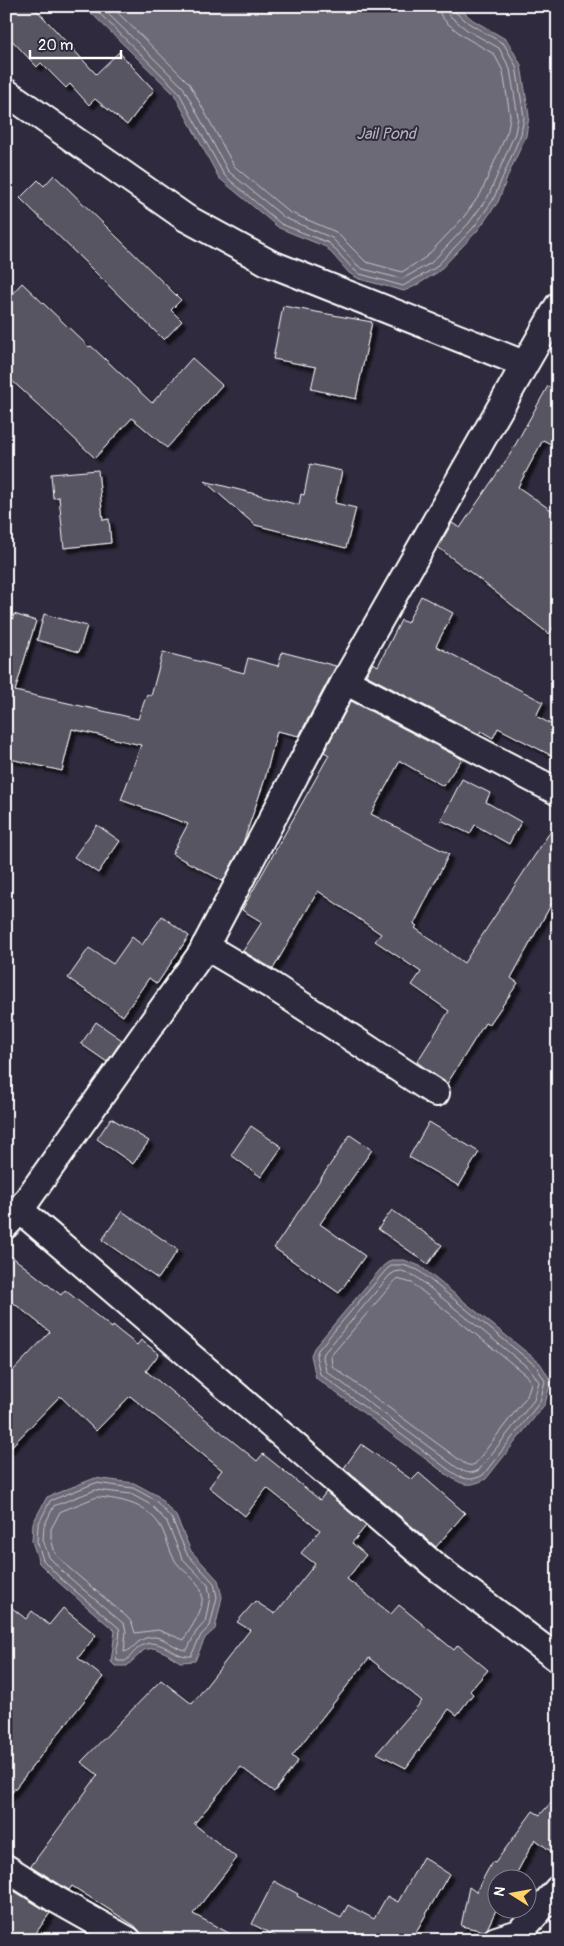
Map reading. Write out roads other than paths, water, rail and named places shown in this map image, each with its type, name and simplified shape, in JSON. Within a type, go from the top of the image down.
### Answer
[{"type":"street","points":[[6,92],[186,218],[268,263],[524,364]]},
{"type":"street","points":[[558,306],[345,681],[205,946],[13,1217],[435,1566],[558,1659]]},
{"type":"street","points":[[345,681],[558,792]]},
{"type":"street","points":[[205,946],[274,987],[436,1093]]},
{"type":"street","points":[[6,1868],[55,1899],[128,1940]]},
{"type":"street","points":[[496,1940],[519,1933],[558,1889]]},
{"type":"water","name":"Jail Pond","points":[[84,6],[456,6],[473,20],[507,40],[521,65],[529,116],[526,136],[498,202],[478,230],[438,272],[404,291],[359,279],[349,273],[326,247],[279,228],[219,178],[174,94]]},
{"type":"water","points":[[391,1260],[404,1260],[420,1266],[540,1363],[551,1381],[545,1404],[486,1479],[480,1482],[465,1484],[452,1478],[316,1378],[311,1355],[314,1348],[383,1266]]},
{"type":"water","points":[[95,1478],[134,1483],[158,1496],[176,1516],[191,1551],[218,1580],[222,1597],[215,1629],[205,1638],[195,1661],[180,1662],[154,1648],[144,1650],[127,1666],[115,1666],[111,1662],[115,1631],[39,1563],[32,1541],[33,1523],[47,1497]]}]
